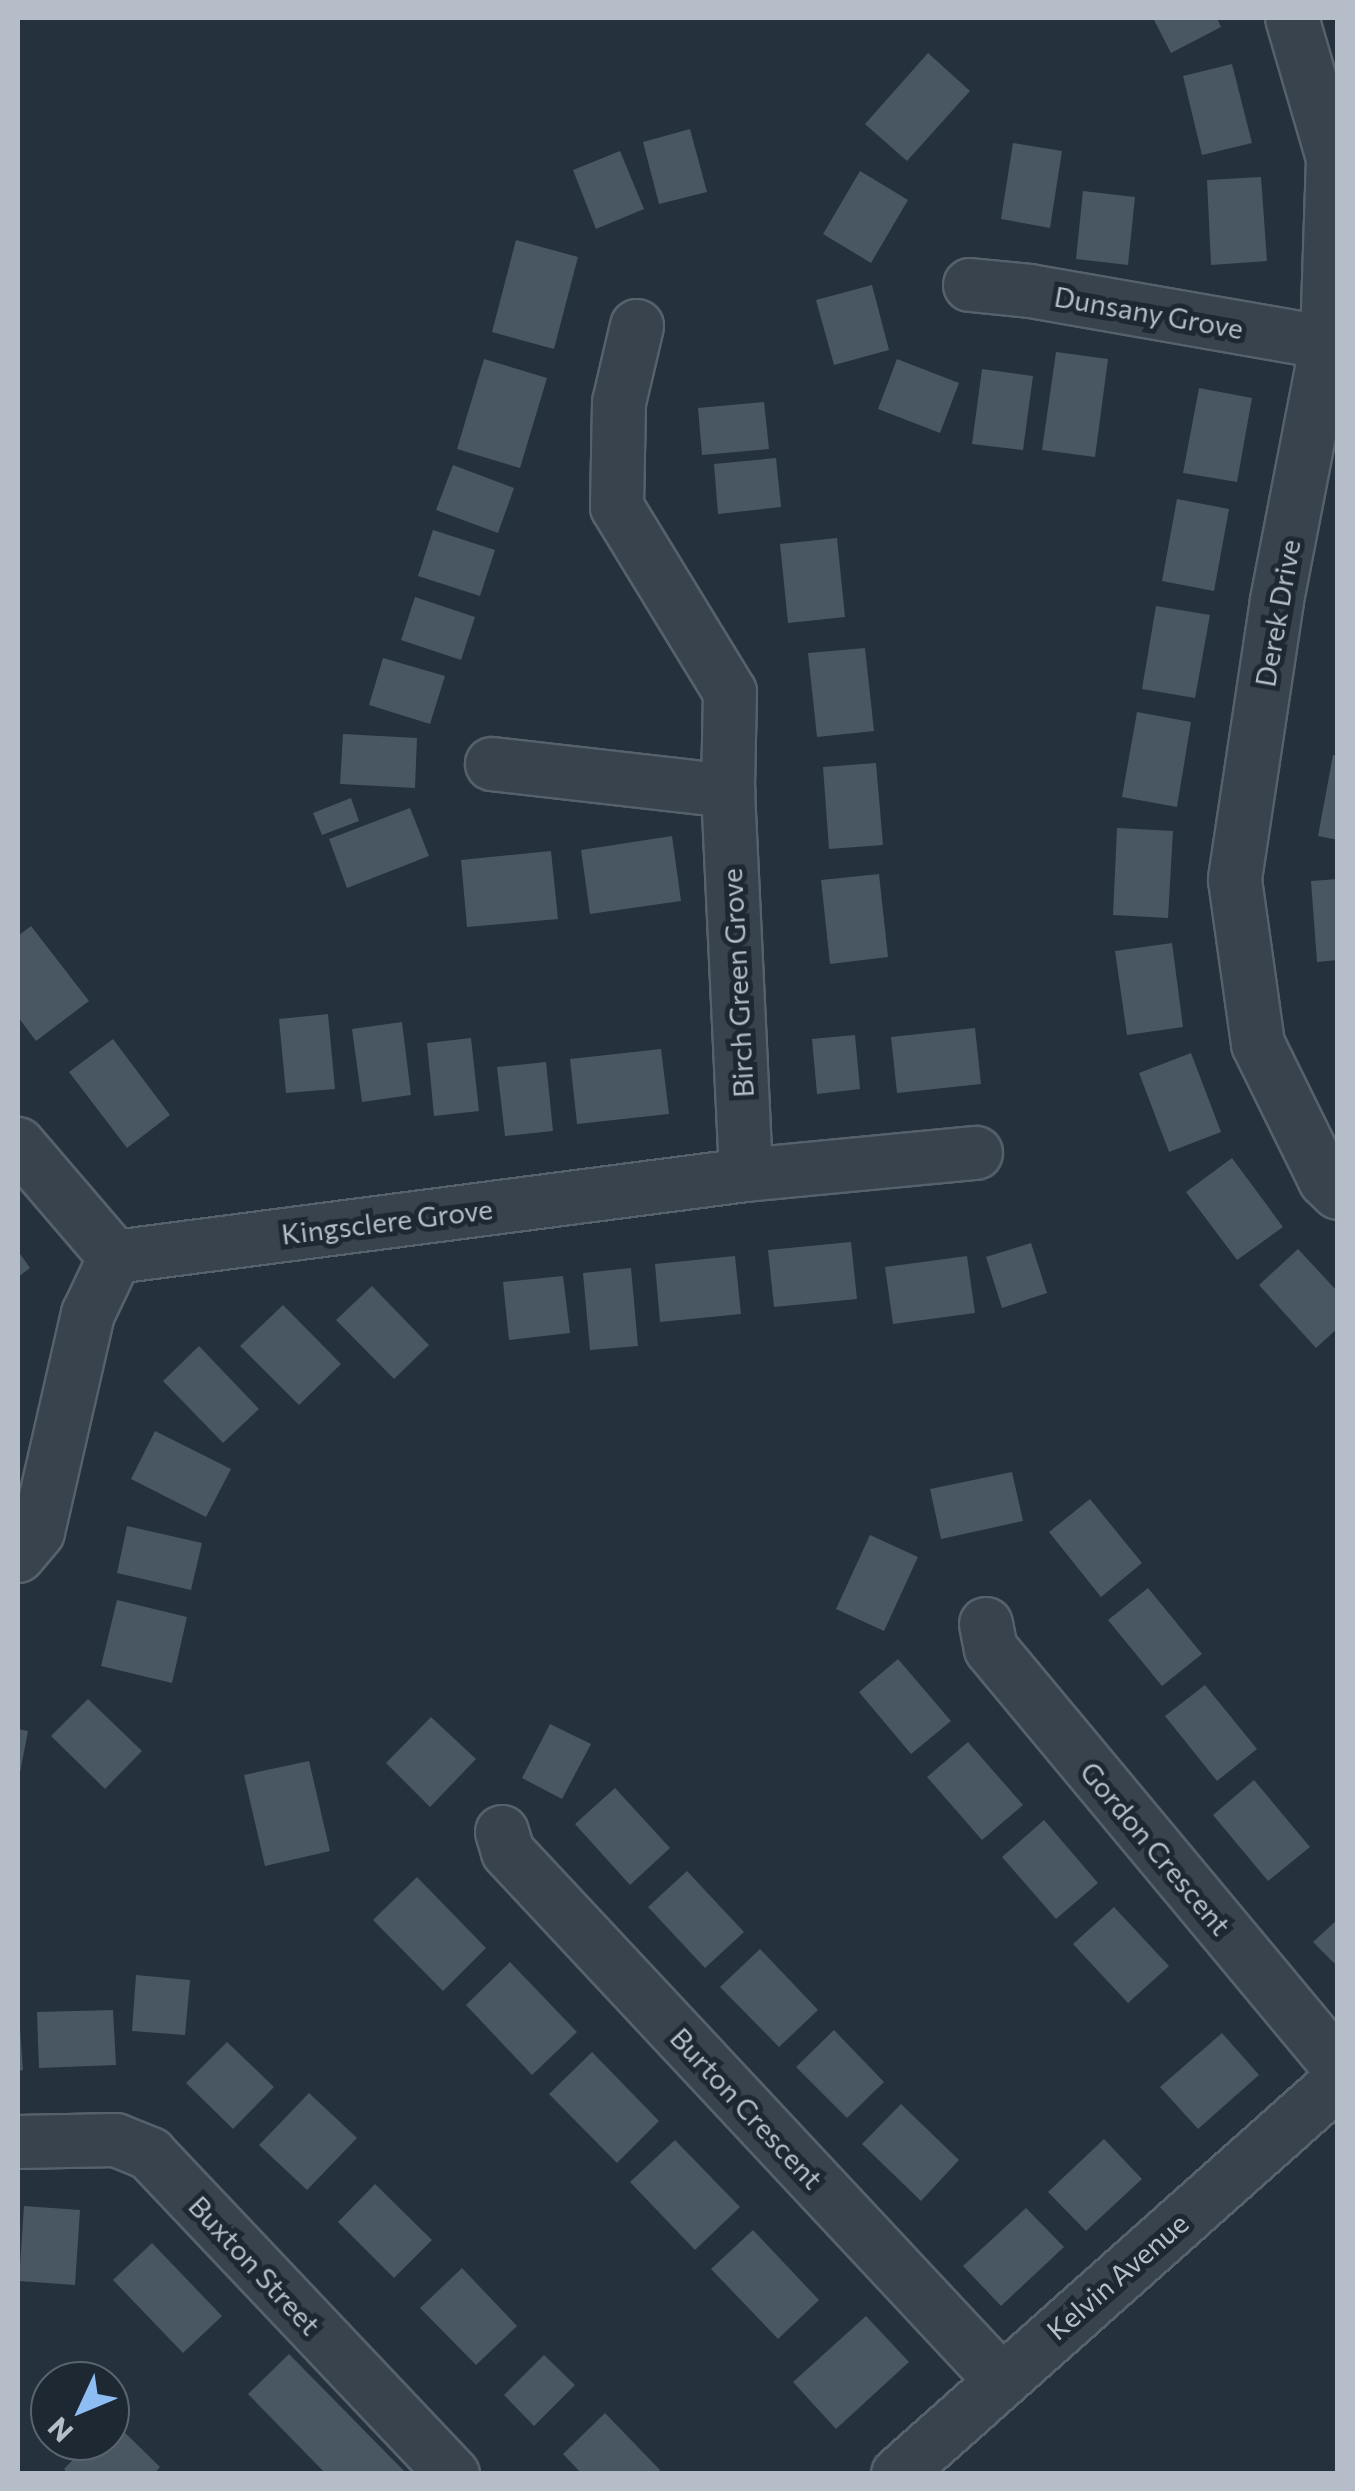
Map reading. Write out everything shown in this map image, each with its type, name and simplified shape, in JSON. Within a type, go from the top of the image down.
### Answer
[{"type":"street","name":"Derek Drive","points":[[1292,18],[1333,158],[1327,342],[1277,601],[1235,880],[1258,1044],[1325,1180],[1338,1193]]},
{"type":"street","name":"Dunsany Grove","points":[[970,286],[1030,291],[1327,342]]},
{"type":"street","name":"Birch Green Grove","points":[[637,326],[619,403],[617,508],[730,692],[728,791],[746,1175]]},
{"type":"street","points":[[492,764],[728,791]]},
{"type":"street","points":[[18,1144],[115,1256],[88,1314],[38,1532],[18,1556]]},
{"type":"street","name":"Kingsclere Grove","points":[[115,1256],[746,1175],[976,1153]]},
{"type":"street","name":"Gordon Crescent","points":[[986,1624],[991,1649],[1338,2066]]},
{"type":"street","name":"Burton Crescent","points":[[502,1832],[508,1852],[1000,2379]]},
{"type":"street","name":"Kelvin Avenue","points":[[898,2474],[1000,2379],[1338,2082]]},
{"type":"street","name":"Buxton Street","points":[[18,2142],[116,2140],[150,2154],[453,2474]]},
{"type":"building","points":[[1153,18],[1217,18],[1221,27],[1171,53]]},
{"type":"building","points":[[928,53],[970,91],[907,161],[865,124]]},
{"type":"building","points":[[1232,64],[1252,143],[1202,155],[1183,76]]},
{"type":"building","points":[[690,129],[707,192],[659,204],[643,142]]},
{"type":"building","points":[[1013,143],[1062,151],[1050,228],[1001,219]]},
{"type":"building","points":[[620,151],[644,209],[596,229],[573,170]]},
{"type":"building","points":[[860,171],[908,200],[871,263],[823,234]]},
{"type":"building","points":[[1261,177],[1267,261],[1211,265],[1207,180]]},
{"type":"building","points":[[1083,191],[1135,197],[1128,265],[1076,259]]},
{"type":"building","points":[[516,240],[578,257],[554,349],[492,332]]},
{"type":"building","points":[[872,285],[889,350],[834,365],[816,300]]},
{"type":"building","points":[[1056,352],[1108,359],[1095,457],[1042,450]]},
{"type":"building","points":[[484,359],[547,378],[520,468],[457,449]]},
{"type":"building","points":[[897,359],[959,383],[940,433],[878,409]]},
{"type":"building","points":[[982,369],[1033,376],[1023,450],[972,444]]},
{"type":"building","points":[[1199,388],[1252,398],[1237,482],[1183,473]]},
{"type":"building","points":[[764,402],[769,449],[702,455],[698,408]]},
{"type":"building","points":[[776,458],[781,507],[718,514],[714,464]]},
{"type":"building","points":[[453,465],[514,488],[498,533],[436,510]]},
{"type":"building","points":[[1177,499],[1229,509],[1214,591],[1162,581]]},
{"type":"building","points":[[433,530],[495,550],[480,596],[418,576]]},
{"type":"building","points":[[837,538],[845,617],[788,623],[780,544]]},
{"type":"building","points":[[415,597],[475,617],[461,660],[401,640]]},
{"type":"building","points":[[1156,606],[1210,615],[1195,698],[1142,689]]},
{"type":"building","points":[[865,648],[874,731],[817,737],[808,653]]},
{"type":"building","points":[[383,658],[445,676],[430,724],[369,705]]},
{"type":"building","points":[[1137,712],[1191,722],[1177,807],[1122,797]]},
{"type":"building","points":[[343,734],[417,738],[415,788],[340,784]]},
{"type":"building","points":[[1333,755],[1338,756],[1338,840],[1318,836]]},
{"type":"building","points":[[876,763],[883,845],[829,849],[823,767]]},
{"type":"building","points":[[351,798],[359,821],[322,835],[313,813]]},
{"type":"building","points":[[410,808],[429,856],[347,888],[329,839]]},
{"type":"building","points":[[1117,828],[1173,831],[1168,918],[1113,915]]},
{"type":"building","points":[[672,836],[681,901],[590,914],[581,850]]},
{"type":"building","points":[[551,851],[558,919],[467,927],[461,860]]},
{"type":"building","points":[[879,874],[888,957],[830,964],[821,880]]},
{"type":"building","points":[[1338,879],[1338,960],[1317,962],[1311,881]]},
{"type":"building","points":[[31,926],[89,1001],[36,1041],[18,1017],[18,936]]},
{"type":"building","points":[[1172,943],[1183,1027],[1127,1035],[1115,951]]},
{"type":"building","points":[[328,1014],[335,1089],[286,1093],[279,1019]]},
{"type":"building","points":[[402,1022],[411,1095],[362,1102],[352,1029]]},
{"type":"building","points":[[975,1028],[981,1084],[897,1093],[891,1037]]},
{"type":"building","points":[[855,1035],[860,1089],[817,1094],[812,1039]]},
{"type":"building","points":[[471,1038],[479,1111],[434,1116],[427,1043]]},
{"type":"building","points":[[113,1039],[170,1115],[127,1148],[69,1072]]},
{"type":"building","points":[[661,1049],[669,1114],[577,1124],[570,1059]]},
{"type":"building","points":[[1191,1053],[1221,1132],[1169,1152],[1139,1073]]},
{"type":"building","points":[[546,1062],[553,1131],[505,1136],[497,1067]]},
{"type":"building","points":[[1232,1158],[1283,1227],[1237,1260],[1186,1192]]},
{"type":"building","points":[[851,1242],[857,1299],[774,1307],[768,1250]]},
{"type":"building","points":[[1031,1243],[1047,1293],[1002,1308],[986,1257]]},
{"type":"building","points":[[1298,1249],[1338,1292],[1338,1328],[1316,1348],[1259,1285]]},
{"type":"building","points":[[18,1251],[30,1268],[18,1277]]},
{"type":"building","points":[[735,1256],[741,1314],[660,1322],[655,1264]]},
{"type":"building","points":[[967,1256],[975,1313],[893,1324],[885,1267]]},
{"type":"building","points":[[631,1268],[638,1346],[590,1350],[583,1273]]},
{"type":"building","points":[[563,1276],[570,1333],[509,1340],[503,1282]]},
{"type":"building","points":[[372,1286],[429,1345],[394,1379],[336,1320]]},
{"type":"building","points":[[283,1305],[341,1364],[299,1405],[240,1346]]},
{"type":"building","points":[[199,1346],[259,1409],[223,1443],[163,1381]]},
{"type":"building","points":[[155,1431],[231,1469],[206,1517],[131,1479]]},
{"type":"building","points":[[1012,1472],[1023,1521],[941,1539],[930,1489]]},
{"type":"building","points":[[1090,1499],[1142,1563],[1101,1597],[1049,1532]]},
{"type":"building","points":[[127,1526],[202,1543],[191,1590],[117,1573]]},
{"type":"building","points":[[870,1535],[918,1557],[884,1631],[836,1609]]},
{"type":"building","points":[[1148,1588],[1202,1654],[1162,1686],[1108,1620]]},
{"type":"building","points":[[117,1600],[187,1617],[172,1683],[101,1666]]},
{"type":"building","points":[[898,1659],[951,1721],[911,1754],[859,1692]]},
{"type":"building","points":[[1205,1685],[1257,1749],[1217,1781],[1165,1716]]},
{"type":"building","points":[[88,1699],[142,1751],[105,1789],[51,1736]]},
{"type":"building","points":[[431,1717],[476,1759],[430,1807],[386,1763]]},
{"type":"building","points":[[550,1724],[591,1744],[562,1799],[522,1778]]},
{"type":"building","points":[[18,1729],[28,1731],[19,1778],[18,1778]]},
{"type":"building","points":[[968,1742],[1023,1805],[982,1840],[927,1777]]},
{"type":"building","points":[[309,1761],[330,1851],[265,1866],[244,1775]]},
{"type":"building","points":[[1254,1780],[1310,1847],[1268,1881],[1213,1815]]},
{"type":"building","points":[[615,1788],[670,1848],[630,1885],[575,1824]]},
{"type":"building","points":[[1044,1820],[1098,1883],[1056,1919],[1002,1857]]},
{"type":"building","points":[[687,1871],[744,1932],[705,1968],[648,1907]]},
{"type":"building","points":[[417,1877],[486,1948],[443,1991],[373,1920]]},
{"type":"building","points":[[1114,1907],[1169,1966],[1128,2003],[1073,1944]]},
{"type":"building","points":[[1338,1919],[1338,1967],[1313,1942]]},
{"type":"building","points":[[760,1949],[818,2010],[779,2047],[720,1987]]},
{"type":"building","points":[[510,1962],[577,2032],[532,2075],[466,2005]]},
{"type":"building","points":[[136,1975],[190,1980],[185,2035],[132,2031]]},
{"type":"building","points":[[113,2010],[116,2065],[39,2068],[37,2012]]},
{"type":"building","points":[[18,2029],[23,2070],[18,2071]]},
{"type":"building","points":[[834,2030],[884,2082],[847,2118],[796,2067]]},
{"type":"building","points":[[1222,2033],[1259,2075],[1198,2129],[1160,2087]]},
{"type":"building","points":[[227,2042],[274,2087],[233,2129],[186,2083]]},
{"type":"building","points":[[592,2052],[659,2121],[617,2163],[549,2094]]},
{"type":"building","points":[[309,2093],[357,2138],[307,2190],[259,2145]]},
{"type":"building","points":[[901,2104],[959,2160],[921,2201],[862,2144]]},
{"type":"building","points":[[1104,2139],[1142,2179],[1086,2231],[1048,2192]]},
{"type":"building","points":[[675,2140],[740,2207],[695,2250],[630,2182]]},
{"type":"building","points":[[375,2184],[432,2240],[394,2278],[338,2222]]},
{"type":"building","points":[[24,2206],[80,2210],[75,2285],[19,2281]]},
{"type":"building","points":[[1026,2208],[1064,2247],[1001,2306],[963,2266]]},
{"type":"building","points":[[753,2230],[819,2300],[778,2339],[711,2269]]},
{"type":"building","points":[[152,2243],[222,2316],[183,2353],[113,2280]]},
{"type":"building","points":[[462,2268],[517,2326],[476,2365],[420,2308]]},
{"type":"building","points":[[866,2316],[909,2362],[836,2429],[793,2382]]},
{"type":"building","points":[[289,2354],[407,2474],[326,2474],[248,2394]]},
{"type":"building","points":[[544,2355],[575,2385],[534,2426],[504,2395]]},
{"type":"building","points":[[605,2413],[660,2470],[657,2474],[582,2474],[563,2454]]},
{"type":"building","points":[[130,2438],[160,2467],[154,2474],[68,2474],[64,2469],[72,2461],[130,2461]]}]
